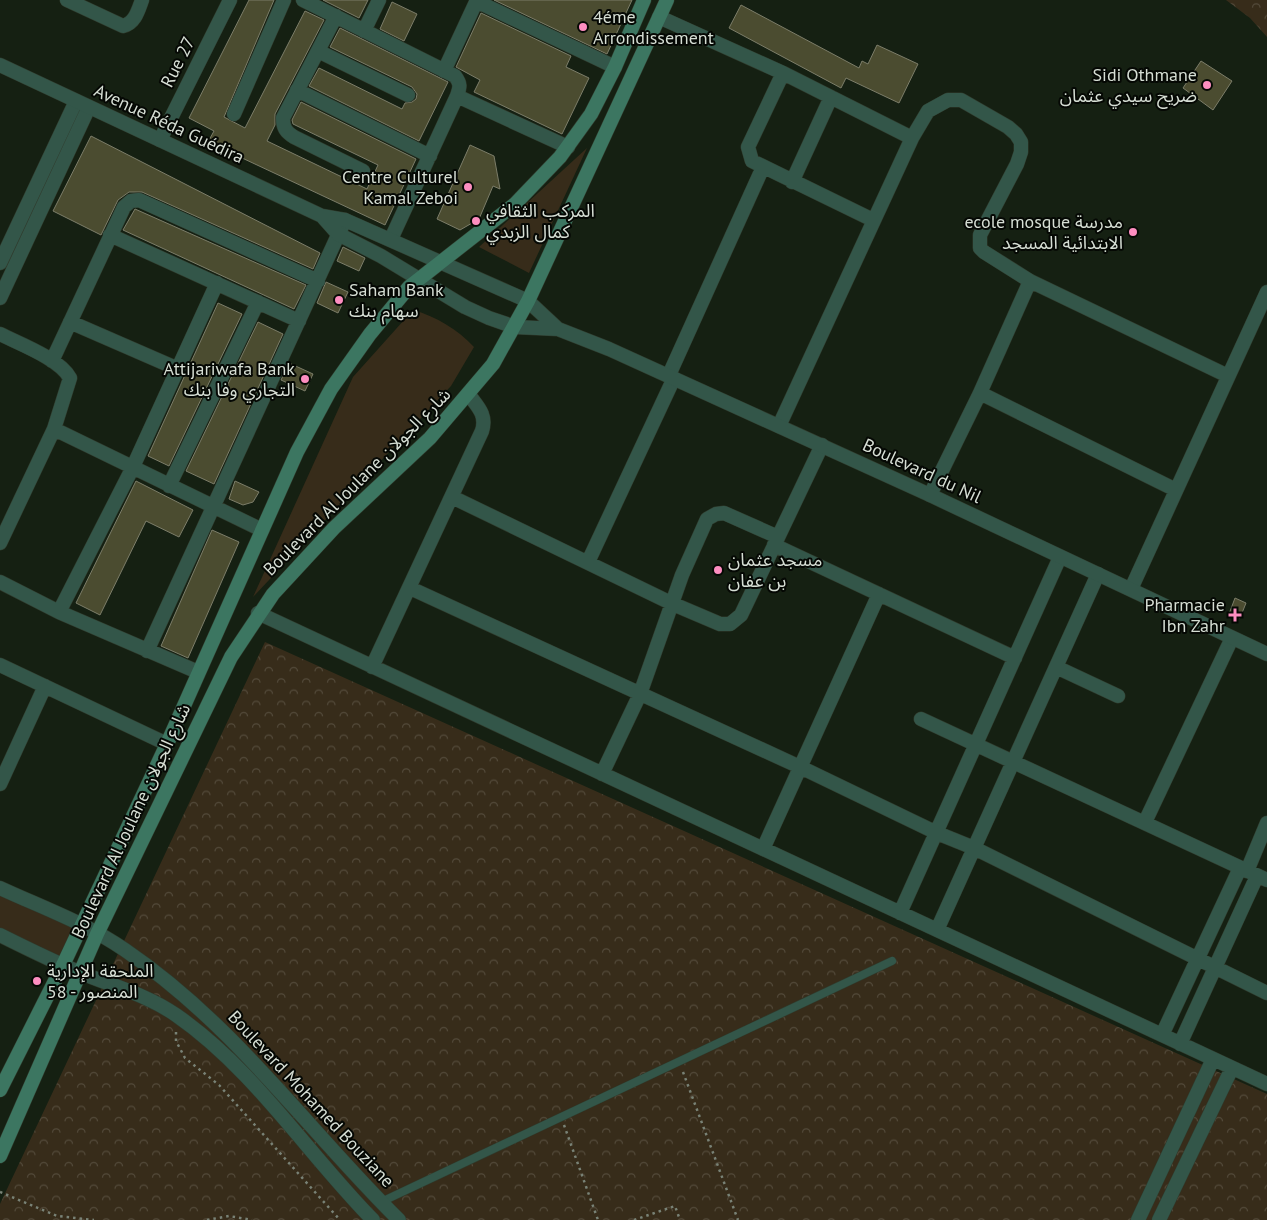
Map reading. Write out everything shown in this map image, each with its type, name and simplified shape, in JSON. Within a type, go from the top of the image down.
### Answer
[{"type":"main road","name":"Boulevard Al Joulane شارع الجولان","points":[[0,1090],[63,965],[167,744],[306,434],[331,389],[400,296],[441,260],[515,204],[568,147],[591,114],[615,67],[644,0]]},
{"type":"main road","name":"Boulevard Al Joulane شارع الجولان","points":[[0,1156],[80,972],[222,674],[258,614],[307,556],[430,438],[469,395],[493,364],[528,301],[667,0]]},
{"type":"street","points":[[67,0],[122,26],[129,24],[134,19],[142,0]]},
{"type":"street","name":"Rue 27","points":[[160,140],[230,0]]},
{"type":"street","points":[[234,114],[284,0]]},
{"type":"street","points":[[303,0],[450,73],[460,87],[391,239]]},
{"type":"street","points":[[364,31],[379,0]]},
{"type":"street","points":[[450,73],[477,1],[615,67]]},
{"type":"street","points":[[336,16],[283,118],[283,126],[287,132],[363,171]]},
{"type":"street","points":[[659,17],[783,73],[912,138]]},
{"type":"street","points":[[318,51],[408,95]]},
{"type":"street","name":"Avenue Réda Guédira","points":[[0,65],[322,216],[345,220],[441,260],[528,301]]},
{"type":"street","points":[[783,73],[748,148],[752,161],[873,220]]},
{"type":"street","points":[[297,90],[430,156]]},
{"type":"street","points":[[456,96],[568,147]]},
{"type":"street","points":[[792,182],[831,97]]},
{"type":"street","points":[[779,426],[912,138],[928,111],[948,100],[961,100],[1008,126],[1021,142],[1018,164],[984,226],[979,241],[980,248],[990,258],[1030,281],[1228,376]]},
{"type":"street","points":[[0,263],[76,101]]},
{"type":"street","points":[[0,298],[89,107]]},
{"type":"street","points":[[588,562],[763,167]]},
{"type":"street","points":[[52,361],[110,235],[124,207],[131,201],[140,200],[318,281]]},
{"type":"street","name":"Avenue Réda Guédira","points":[[322,216],[338,234],[465,307],[515,327]]},
{"type":"street","points":[[147,651],[345,220]]},
{"type":"street","points":[[110,235],[299,321]]},
{"type":"street","points":[[930,495],[980,392],[1030,281]]},
{"type":"street","points":[[59,612],[132,469],[217,283]]},
{"type":"street","points":[[1131,590],[1267,292]]},
{"type":"street","name":"Boulevard du Nil","points":[[528,301],[558,329]]},
{"type":"street","points":[[169,486],[258,302]]},
{"type":"street","points":[[70,322],[178,369]]},
{"type":"street","name":"Boulevard du Nil","points":[[515,327],[558,329],[672,376],[1267,654]]},
{"type":"street","points":[[0,334],[52,361],[66,370],[70,378],[54,429],[0,541]]},
{"type":"street","points":[[980,392],[1176,490]]},
{"type":"street","points":[[372,667],[485,422],[483,414],[469,395]]},
{"type":"street","points":[[54,429],[132,469],[262,530]]},
{"type":"street","points":[[452,497],[673,604],[720,624],[732,623],[741,615],[822,445]]},
{"type":"street","points":[[602,774],[640,694],[682,575],[707,519],[716,514],[724,513],[879,594],[1015,658]]},
{"type":"street","points":[[900,913],[1060,557]]},
{"type":"street","points":[[937,930],[1098,574]]},
{"type":"street","points":[[0,582],[59,612],[198,672]]},
{"type":"street","points":[[410,588],[800,767],[936,833],[974,848],[1267,993]]},
{"type":"street","points":[[762,849],[879,594]]},
{"type":"street","points":[[258,614],[1267,1084]]},
{"type":"street","points":[[1145,822],[1232,638]]},
{"type":"street","points":[[0,665],[167,744]]},
{"type":"street","points":[[1056,667],[1118,696]]},
{"type":"street","points":[[1,778],[44,686]]},
{"type":"street","points":[[922,719],[1253,874]]},
{"type":"street","points":[[1180,1044],[1253,874],[1267,823]]},
{"type":"street","points":[[1162,1035],[1198,960],[1253,874]]},
{"type":"street","name":"Boulevard Mohamed Bouziane","points":[[0,888],[98,934],[120,946],[150,968],[226,1032],[399,1220]]},
{"type":"street","name":"Boulevard Mohamed Bouziane","points":[[0,935],[63,965],[128,990],[177,1016],[207,1041],[261,1094],[372,1220]]},
{"type":"street","points":[[1213,1059],[1139,1216],[1158,1220],[1232,1068]]},
{"type":"lane","points":[[381,1202],[892,960]]},
{"type":"path","points":[[177,1016],[176,1041],[185,1058],[219,1085],[340,1220]]},
{"type":"path","points":[[679,1061],[738,1220]]},
{"type":"path","points":[[562,1117],[598,1220]]},
{"type":"path","points":[[0,1192],[57,1216],[94,1220]]},
{"type":"path","points":[[634,1220],[674,1206],[680,1220]]},
{"type":"path","points":[[206,1220],[229,1216],[252,1220]]},
{"type":"green space","points":[[1226,0],[1267,0],[1267,37],[1250,18]]},
{"type":"green space","points":[[587,148],[529,273],[479,247]]},
{"type":"green space","points":[[413,310],[446,324],[474,347],[451,386],[253,597],[353,377]]},
{"type":"green space","points":[[265,642],[1267,1094],[1267,1220],[0,1220],[0,1204]]},
{"type":"green space","points":[[0,888],[81,926],[63,965],[0,935]]},
{"type":"building","points":[[249,0],[274,0],[224,117],[245,128],[305,11],[324,20],[275,114],[275,125],[267,141],[367,189],[378,165],[293,124],[292,120],[301,102],[416,159],[385,225],[208,142],[214,131],[189,118]]},
{"type":"building","points":[[323,0],[368,0],[359,18]]},
{"type":"building","name":"4éme Arrondissement","points":[[494,0],[632,0],[607,54]]},
{"type":"building","points":[[392,2],[417,14],[404,41],[380,29]]},
{"type":"building","points":[[741,5],[859,68],[862,61],[868,64],[877,45],[918,64],[899,103],[846,78],[841,88],[729,28]]},
{"type":"building","points":[[481,13],[571,56],[566,67],[589,78],[562,134],[474,92],[480,80],[456,67]]},
{"type":"building","points":[[340,28],[448,82],[419,141],[309,86],[319,68],[402,109],[405,103],[416,99],[417,94],[412,87],[330,47]]},
{"type":"building","name":"Sidi Othmane ضريح سيدي عثمان","points":[[1201,61],[1232,81],[1213,110],[1183,88]]},
{"type":"building","points":[[91,136],[320,253],[313,269],[142,192],[129,192],[118,200],[101,235],[53,211]]},
{"type":"building","name":"Centre Culturel Kamal Zeboi","points":[[470,145],[494,156],[500,189],[493,186],[479,219],[460,230],[437,219]]},
{"type":"building","points":[[135,209],[306,285],[294,309],[123,230]]},
{"type":"building","points":[[343,247],[365,258],[359,271],[337,261]]},
{"type":"building","points":[[326,282],[348,292],[338,313],[317,303]]},
{"type":"building","points":[[218,303],[242,314],[169,466],[148,456]]},
{"type":"building","points":[[258,322],[283,334],[214,484],[186,471]]},
{"type":"building","points":[[289,363],[313,374],[305,391],[281,380]]},
{"type":"building","points":[[136,481],[193,510],[179,537],[146,521],[100,615],[76,603]]},
{"type":"building","points":[[235,481],[259,492],[253,502],[243,505],[229,499]]},
{"type":"building","points":[[212,530],[239,542],[188,658],[161,646]]},
{"type":"building","points":[[1235,598],[1246,603],[1240,618],[1229,614]]},
{"type":"place","name":"4éme Arrondissement","points":[[583,27]]},
{"type":"place","name":"Sidi Othmane ضريح سيدي عثمان","points":[[1207,85]]},
{"type":"place","name":"Centre Culturel Kamal Zeboi","points":[[468,187]]},
{"type":"place","name":"المركب الثقافي كمال الزبدي","points":[[476,221]]},
{"type":"place","name":"ecole mosque مدرسة الابتدائية المسجد","points":[[1133,232]]},
{"type":"place","name":"Saham Bank سهام بنك","points":[[339,300]]},
{"type":"place","name":"Attijariwafa Bank التجاري وفا بنك","points":[[305,379]]},
{"type":"place","name":"مسجد عثمان بن عفان","points":[[718,570]]},
{"type":"place","name":"Pharmacie Ibn Zahr","points":[[1235,615]]},
{"type":"place","name":"الملحقة الإدارية 58 - المنصور","points":[[37,981]]}]
